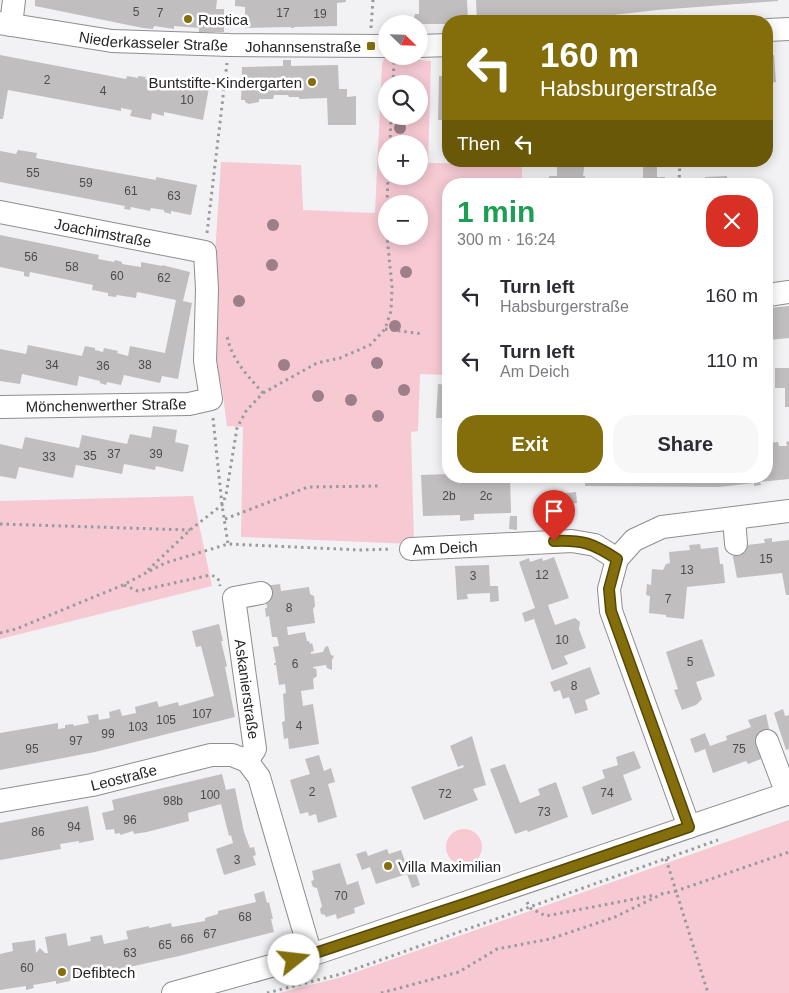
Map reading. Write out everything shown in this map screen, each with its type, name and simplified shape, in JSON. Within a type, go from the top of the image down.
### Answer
[{"type":"street","points":[[6,24],[14,0]]},
{"type":"street","name":"Niederkasseler Straße","points":[[6,24],[112,41],[230,45],[378,46]]},
{"type":"street","points":[[773,30],[789,29]]},
{"type":"street","points":[[428,46],[442,45]]},
{"type":"street","name":"Joachimstraße","points":[[0,212],[205,252]]},
{"type":"street","points":[[205,252],[207,289],[205,361],[211,400]]},
{"type":"street","points":[[773,294],[789,292]]},
{"type":"street","name":"Mönchenwerther Straße","points":[[0,407],[189,404],[211,400]]},
{"type":"street","points":[[689,827],[611,611],[609,589],[617,559],[634,540],[662,527],[789,511]]},
{"type":"street","points":[[734,518],[736,544]]},
{"type":"street","name":"Am Deich","points":[[411,549],[572,540],[595,545],[617,559]]},
{"type":"street","points":[[234,598],[260,593]]},
{"type":"street","name":"Askanierstraße","points":[[234,598],[255,749],[247,761],[259,777],[311,955]]},
{"type":"street","points":[[173,993],[311,955],[788,794],[767,741]]},
{"type":"street","name":"Leostraße","points":[[0,800],[92,785],[211,755],[232,755],[247,761]]},
{"type":"path","points":[[373,0],[378,38]]},
{"type":"path","points":[[205,252],[230,45]]},
{"type":"path","points":[[0,633],[16,629],[123,585],[145,572],[190,530],[222,505],[226,495],[237,428],[246,411],[263,393],[317,363],[340,358],[370,345],[385,329],[391,311],[392,287],[388,245]]},
{"type":"path","points":[[385,329],[423,334]]},
{"type":"path","points":[[226,334],[229,348],[238,365],[263,393]]},
{"type":"path","points":[[211,400],[228,544]]},
{"type":"path","points":[[225,520],[308,487],[378,486]]},
{"type":"path","points":[[0,524],[190,530]]},
{"type":"path","name":"Am Deich","points":[[145,572],[165,563],[228,544],[361,550],[411,549]]},
{"type":"path","points":[[123,585],[138,591],[210,575],[219,580],[222,594],[234,598]]},
{"type":"path","points":[[267,993],[341,974],[718,840]]},
{"type":"path","points":[[518,886],[530,908],[546,916],[676,891],[789,852]]},
{"type":"path","points":[[666,859],[708,993]]},
{"type":"path","points":[[381,993],[460,972],[497,949],[550,939],[615,917],[662,894]]},
{"type":"shaded area","points":[[428,61],[431,61],[428,163],[428,135],[379,135],[379,125],[428,125],[428,75],[381,75],[382,65],[428,65]]},
{"type":"shaded area","points":[[378,149],[378,185],[428,185],[428,163],[442,163],[442,167],[522,167],[522,178],[442,178],[442,375],[420,374],[418,431],[411,432],[414,544],[241,537],[243,427],[227,426],[222,388],[213,355],[214,270],[221,162],[301,165],[303,210],[375,213]]},
{"type":"shaded area","points":[[193,496],[212,586],[0,639],[0,501]]},
{"type":"shaded area","points":[[789,820],[789,993],[279,993],[342,977]]},
{"type":"shaded area","points":[[464,829],[477,834],[482,847],[477,860],[464,865],[451,860],[446,847],[451,834]]},
{"type":"building","points":[[35,0],[217,0],[216,9],[224,9],[224,32],[199,32],[199,28],[174,26],[174,29],[154,26],[153,29],[143,28],[35,6]]},
{"type":"building","points":[[235,0],[346,0],[346,2],[337,3],[337,26],[245,28],[245,7],[235,6]]},
{"type":"building","points":[[419,0],[467,0],[468,15],[442,15],[442,24],[428,24],[428,15],[415,14],[419,14]]},
{"type":"building","points":[[476,0],[778,0],[614,15],[477,15]]},
{"type":"building","points":[[0,55],[126,79],[127,76],[138,78],[138,76],[146,77],[145,79],[151,81],[151,78],[158,79],[158,82],[169,84],[169,80],[196,83],[196,85],[209,88],[203,120],[164,112],[164,116],[152,113],[151,120],[130,116],[132,110],[121,108],[121,111],[8,90],[3,119],[0,119]]},
{"type":"building","points":[[773,55],[774,55],[776,82],[773,82]]},
{"type":"building","points":[[283,60],[291,60],[291,66],[338,65],[339,89],[347,89],[347,97],[356,96],[356,125],[328,125],[327,98],[299,99],[299,97],[289,97],[288,95],[274,95],[273,99],[259,99],[259,102],[249,104],[245,100],[241,100],[242,67],[283,66]]},
{"type":"building","points":[[439,76],[442,76],[442,120],[438,120]]},
{"type":"building","points":[[18,150],[37,153],[36,158],[156,180],[156,177],[197,185],[191,215],[171,211],[171,214],[164,212],[164,210],[151,208],[150,211],[131,207],[130,210],[124,209],[125,206],[0,182],[0,151],[16,154]]},
{"type":"building","points":[[557,167],[584,167],[583,176],[585,178],[549,178],[549,176],[557,176]]},
{"type":"building","points":[[643,167],[657,167],[657,177],[665,177],[665,178],[643,178]]},
{"type":"building","points":[[727,176],[727,178],[705,178]]},
{"type":"building","points":[[0,235],[99,255],[98,259],[114,262],[115,260],[122,262],[122,264],[141,267],[141,262],[190,272],[183,301],[192,303],[178,379],[162,376],[160,383],[124,375],[121,385],[107,382],[106,385],[100,383],[100,381],[79,376],[77,386],[22,374],[20,384],[0,381],[0,349],[26,354],[28,345],[82,356],[85,346],[103,352],[104,348],[118,351],[117,353],[128,356],[130,346],[165,353],[176,300],[137,292],[136,298],[117,295],[116,297],[108,296],[108,293],[92,290],[93,285],[30,272],[29,277],[24,276],[24,272],[0,267]]},
{"type":"building","points":[[789,306],[789,338],[773,340],[773,308]]},
{"type":"building","points":[[775,368],[789,368],[789,407],[785,407],[785,388],[775,388]]},
{"type":"building","points":[[438,384],[442,384],[442,418],[436,418]]},
{"type":"building","points":[[153,426],[177,430],[175,442],[189,445],[183,472],[156,466],[155,470],[124,464],[122,474],[76,465],[73,478],[19,467],[16,479],[0,476],[0,444],[22,449],[25,437],[79,448],[82,435],[127,444],[130,434],[151,438]]},
{"type":"building","points":[[789,441],[789,479],[773,481],[773,442],[778,442],[779,446],[787,446],[786,442]]},
{"type":"building","points":[[442,474],[442,483],[510,483],[511,513],[474,514],[474,520],[460,521],[460,515],[423,516],[421,475]]},
{"type":"building","points":[[585,483],[754,483],[719,487],[585,486]]},
{"type":"building","points":[[754,483],[760,483],[761,485],[754,486]]},
{"type":"building","points":[[576,492],[577,503],[542,506],[541,496]]},
{"type":"building","points":[[510,516],[517,516],[517,530],[509,529]]},
{"type":"building","points":[[772,538],[772,542],[789,540],[789,595],[786,595],[782,573],[737,578],[731,547],[765,543],[764,539]]},
{"type":"building","points":[[700,544],[701,549],[718,547],[720,564],[723,564],[725,583],[687,587],[684,619],[649,613],[650,596],[646,595],[647,584],[651,585],[652,569],[663,570],[666,564],[670,563],[669,552],[690,550],[689,545]]},
{"type":"building","points":[[554,557],[569,598],[548,605],[555,625],[575,618],[580,622],[579,629],[586,648],[564,656],[568,664],[552,670],[534,619],[525,622],[522,613],[535,608],[519,562],[529,558],[530,562],[542,558],[543,561]]},
{"type":"building","points":[[489,565],[490,586],[498,586],[499,601],[490,602],[490,593],[467,594],[468,599],[457,600],[455,566]]},
{"type":"building","points":[[280,584],[281,591],[309,587],[310,594],[314,596],[315,623],[287,627],[288,635],[305,632],[307,641],[310,644],[312,643],[314,651],[311,654],[323,652],[325,647],[328,646],[331,655],[334,656],[332,670],[327,668],[326,665],[313,667],[314,669],[316,668],[317,676],[313,679],[314,689],[301,691],[303,706],[313,704],[319,744],[289,749],[288,738],[284,739],[282,722],[285,721],[283,694],[286,693],[285,684],[279,685],[276,665],[274,665],[276,663],[273,647],[279,646],[277,637],[272,637],[269,616],[266,617],[265,608],[267,608],[264,586]]},
{"type":"building","points":[[219,624],[235,717],[95,752],[0,770],[0,733],[58,723],[58,729],[65,728],[65,725],[73,724],[74,726],[89,723],[87,716],[98,714],[99,720],[110,718],[109,712],[120,709],[122,716],[136,713],[135,707],[157,701],[159,707],[178,702],[179,706],[214,696],[201,646],[196,647],[192,631]]},
{"type":"building","points":[[702,639],[715,676],[696,682],[702,699],[696,705],[682,710],[674,690],[678,689],[666,652]]},
{"type":"building","points":[[590,667],[600,694],[585,700],[588,710],[575,714],[569,697],[563,699],[560,690],[554,692],[550,682]]},
{"type":"building","points":[[783,709],[785,716],[789,715],[789,749],[786,750],[774,713]]},
{"type":"building","points":[[766,714],[770,733],[756,738],[762,755],[760,755],[761,759],[748,764],[746,761],[713,773],[705,749],[695,753],[690,739],[705,733],[710,746],[727,740],[726,736],[751,727],[748,720]]},
{"type":"building","points":[[472,736],[486,785],[473,789],[478,800],[424,820],[411,787],[464,767],[463,765],[458,767],[450,746]]},
{"type":"building","points":[[634,751],[641,768],[623,775],[632,800],[592,815],[582,787],[605,778],[602,770],[618,765],[616,757]]},
{"type":"building","points":[[319,755],[324,771],[331,768],[335,782],[328,784],[337,817],[318,823],[316,814],[309,816],[308,812],[300,814],[290,780],[310,774],[305,759]]},
{"type":"building","points":[[505,764],[520,803],[540,795],[538,789],[556,782],[568,817],[528,832],[527,830],[515,834],[490,769]]},
{"type":"building","points":[[222,774],[226,790],[235,788],[244,832],[250,848],[254,847],[256,855],[253,856],[256,865],[224,875],[216,849],[233,843],[231,835],[229,836],[221,804],[188,813],[189,821],[147,832],[134,834],[133,831],[120,835],[120,833],[115,834],[114,829],[106,830],[102,813],[114,810],[112,800]]},
{"type":"building","points":[[88,806],[94,840],[60,844],[61,849],[0,860],[0,823]]},
{"type":"building","name":"Villa Maximilian","points":[[387,849],[389,854],[401,850],[406,864],[412,862],[420,885],[412,888],[407,874],[376,884],[370,867],[362,870],[356,854],[366,851],[368,856]]},
{"type":"building","points":[[340,863],[347,885],[358,881],[365,904],[354,908],[355,913],[337,919],[336,914],[326,917],[321,914],[320,909],[322,906],[317,888],[313,887],[311,881],[314,880],[312,871]]},
{"type":"building","points":[[264,891],[267,903],[269,902],[274,932],[107,972],[107,974],[97,976],[97,973],[56,984],[56,981],[33,985],[34,988],[26,990],[26,986],[0,990],[0,954],[13,951],[12,943],[35,940],[36,953],[40,948],[45,953],[48,953],[45,937],[66,933],[68,946],[91,941],[90,937],[102,935],[104,944],[128,939],[126,931],[171,923],[172,927],[205,921],[205,918],[218,914],[218,911],[256,902],[254,894]]},
{"type":"place","name":"Rustica","points":[[188,19]]},
{"type":"place","name":"Johannsenstraße","points":[[371,46]]},
{"type":"place","name":"Buntstifte-Kindergarten","points":[[312,82]]},
{"type":"place","name":"Villa Maximilian","points":[[388,866]]},
{"type":"place","name":"Defibtech","points":[[62,972]]},
{"type":"route","points":[[294,960],[689,827],[611,611],[609,589],[617,559],[595,545],[572,540],[554,541]]}]
